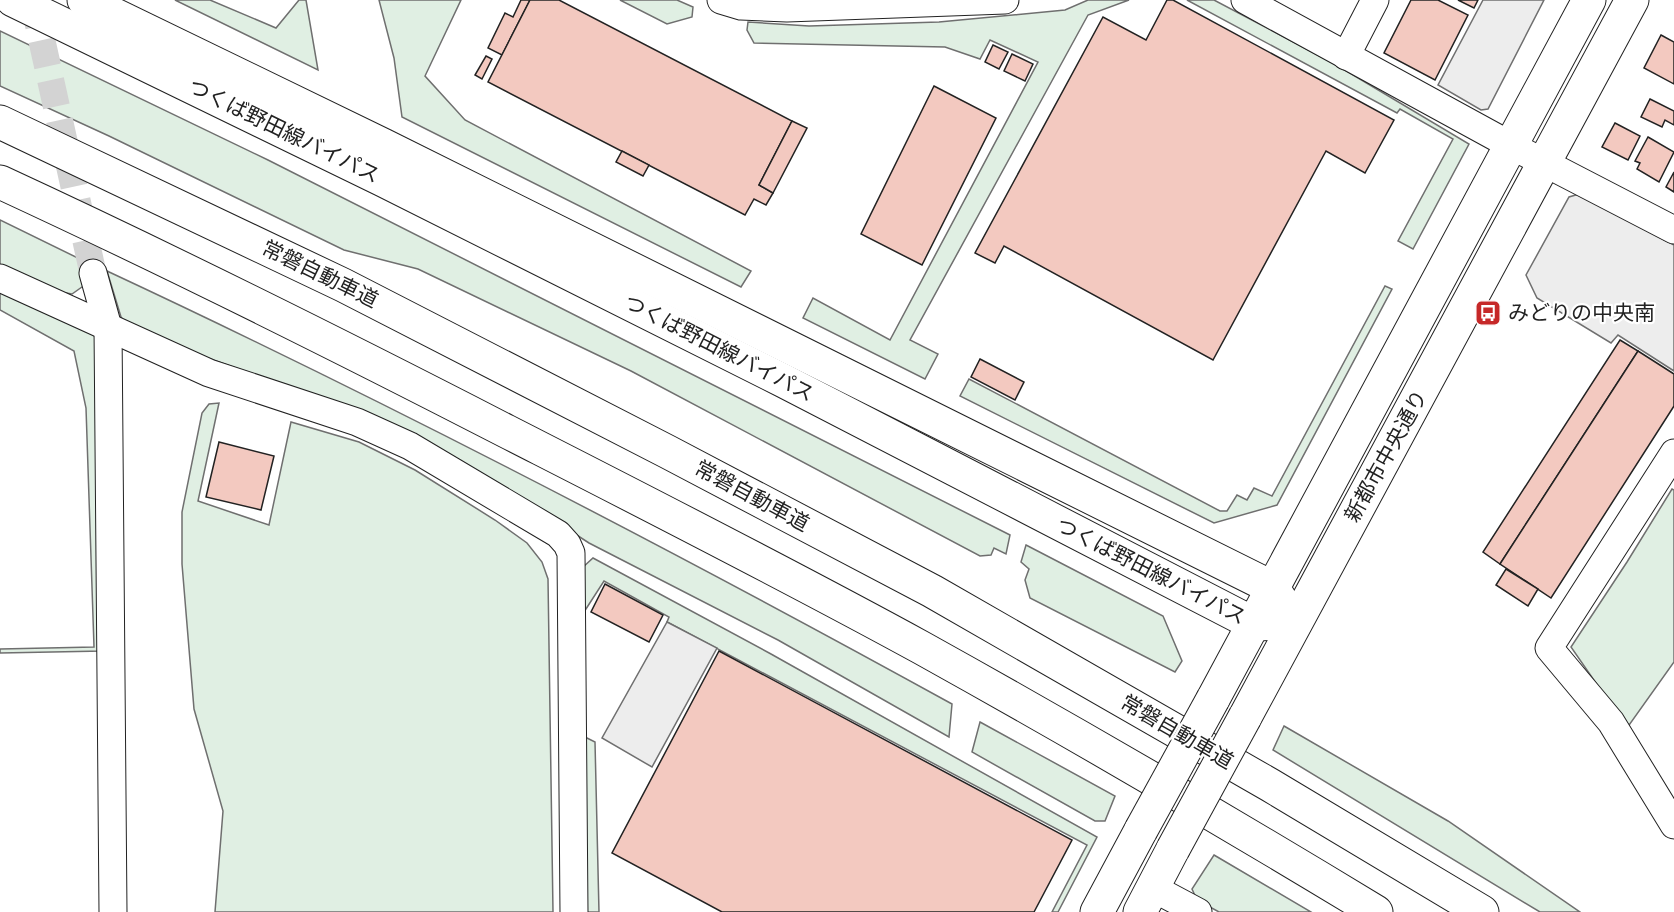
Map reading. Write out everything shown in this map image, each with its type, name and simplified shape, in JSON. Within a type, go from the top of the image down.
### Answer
[{"type":"main road","name":"つくば野田線バイパス","points":[[13,0],[383,180],[784,381],[1254,624],[1295,623]]},
{"type":"main road","name":"つくば野田線バイパス","points":[[84,0],[384,146],[1273,588],[1295,623]]},
{"type":"main road","name":"新都市中央通り","points":[[1098,912],[1589,0]]},
{"type":"main road","name":"新都市中央通り","points":[[1146,900],[1632,0]]},
{"type":"main road","name":"常磐自動車道","points":[[0,122],[343,285],[932,591],[1270,785],[1482,912]]},
{"type":"main road","points":[[0,182],[323,337],[639,498],[900,636],[1240,830],[1376,912]]},
{"type":"street","points":[[721,0],[741,6],[787,8],[1005,0]]},
{"type":"street","points":[[1245,0],[1512,146],[1674,230]]},
{"type":"street","points":[[1346,56],[1375,0]]},
{"type":"street","points":[[93,273],[108,327],[113,912]]},
{"type":"street","points":[[0,278],[209,373],[357,422],[410,446],[558,534],[567,544],[571,554],[574,912]]},
{"type":"street","points":[[1674,453],[1549,648],[1611,722],[1674,825]]},
{"type":"street","points":[[1146,900],[1198,912]]},
{"type":"green space","points":[[175,0],[210,0],[276,28],[299,0],[306,0],[318,70]]},
{"type":"green space","points":[[379,0],[461,0],[425,76],[465,120],[751,271],[741,287],[402,117],[394,58]]},
{"type":"green space","points":[[620,0],[677,0],[693,7],[692,17],[667,24]]},
{"type":"green space","points":[[1088,0],[1129,0],[1088,15],[910,340],[938,354],[925,379],[803,318],[813,298],[890,340],[1038,62],[990,40],[980,59],[945,47],[754,43],[747,30],[748,22],[809,26],[939,22],[1065,10]]},
{"type":"green space","points":[[1187,0],[1214,0],[1333,63],[1469,144],[1413,249],[1398,241],[1453,139],[1400,109],[1397,113]]},
{"type":"green space","points":[[0,31],[268,160],[1010,535],[1006,554],[994,548],[991,555],[980,556],[631,371],[418,269],[344,250],[0,86]]},
{"type":"green space","points":[[0,220],[84,261],[89,282],[72,294],[49,290],[0,268]]},
{"type":"green space","points":[[107,271],[533,480],[952,704],[949,737],[778,640],[589,543],[486,476],[402,428],[130,330],[121,317]]},
{"type":"green space","points":[[1385,286],[1392,289],[1277,505],[1214,523],[960,396],[969,379],[1220,511],[1227,511],[1237,495],[1247,500],[1254,488],[1272,496]]},
{"type":"green space","points":[[0,288],[98,336],[103,651],[0,653],[0,649],[94,647],[86,408],[74,351],[0,310]]},
{"type":"green space","points":[[219,403],[198,501],[269,525],[291,422],[359,442],[415,470],[527,543],[542,562],[548,579],[553,912],[215,912],[223,811],[194,709],[182,564],[182,512],[202,413],[209,404]]},
{"type":"green space","points":[[1672,489],[1674,490],[1674,662],[1627,728],[1571,647]]},
{"type":"green space","points":[[1026,545],[1163,616],[1182,661],[1175,672],[1030,598],[1025,580],[1029,569],[1021,562]]},
{"type":"green space","points":[[593,558],[771,654],[1097,837],[1058,912],[1052,912],[1087,845],[667,622],[669,617],[604,581],[584,612],[582,568]]},
{"type":"green space","points":[[980,722],[1115,796],[1105,821],[1095,821],[972,752]]},
{"type":"green space","points":[[1284,726],[1448,821],[1580,912],[1540,912],[1273,750]]},
{"type":"green space","points":[[583,736],[595,742],[599,912],[585,912]]},
{"type":"green space","points":[[1214,855],[1311,912],[1219,912],[1197,900],[1192,889]]},
{"type":"shaded area","points":[[1483,0],[1544,0],[1488,109],[1481,110],[1438,85]]},
{"type":"shaded area","points":[[1579,194],[1674,245],[1674,371],[1618,335],[1611,343],[1537,298],[1526,275],[1569,197]]},
{"type":"shaded area","points":[[667,622],[717,648],[652,767],[602,738]]},
{"type":"building","points":[[521,0],[530,0],[502,55],[488,48],[505,13],[513,17]]},
{"type":"building","points":[[530,0],[559,0],[792,121],[759,185],[773,193],[766,205],[754,199],[745,215],[488,82]]},
{"type":"building","points":[[1167,0],[1173,0],[1394,120],[1365,173],[1326,151],[1213,360],[1004,246],[995,263],[975,253],[1103,17],[1146,40]]},
{"type":"building","points":[[1411,0],[1438,0],[1468,15],[1435,80],[1384,53]]},
{"type":"building","points":[[1458,0],[1478,0],[1474,8]]},
{"type":"building","points":[[1661,35],[1674,42],[1674,84],[1644,68]]},
{"type":"building","points":[[993,45],[1008,52],[999,69],[985,62]]},
{"type":"building","points":[[1012,54],[1033,64],[1025,81],[1004,71]]},
{"type":"building","points":[[486,56],[492,59],[482,79],[475,75]]},
{"type":"building","points":[[934,86],[996,118],[922,265],[861,234]]},
{"type":"building","points":[[1650,99],[1674,111],[1674,125],[1665,120],[1662,127],[1641,117]]},
{"type":"building","points":[[792,121],[807,128],[773,193],[759,185]]},
{"type":"building","points":[[1615,123],[1640,136],[1628,160],[1602,147]]},
{"type":"building","points":[[1648,137],[1674,152],[1659,182],[1637,169],[1640,163],[1635,161]]},
{"type":"building","points":[[622,151],[649,165],[643,176],[616,162]]},
{"type":"building","points":[[1674,172],[1674,192],[1666,187]]},
{"type":"building","points":[[1620,340],[1638,351],[1500,564],[1483,552]]},
{"type":"building","points":[[1638,351],[1674,374],[1674,406],[1551,598],[1500,564]]},
{"type":"building","points":[[980,359],[1024,382],[1015,400],[971,377]]},
{"type":"building","points":[[219,442],[274,456],[261,510],[206,497]]},
{"type":"building","points":[[1506,569],[1538,589],[1528,606],[1496,585]]},
{"type":"building","points":[[605,584],[663,615],[649,642],[591,612]]},
{"type":"building","points":[[719,651],[1072,840],[1034,912],[722,912],[612,853]]},
{"type":"tunnel","points":[[33,0],[93,273]]},
{"type":"place","name":"みどりの中央南","points":[[1488,313]]}]
